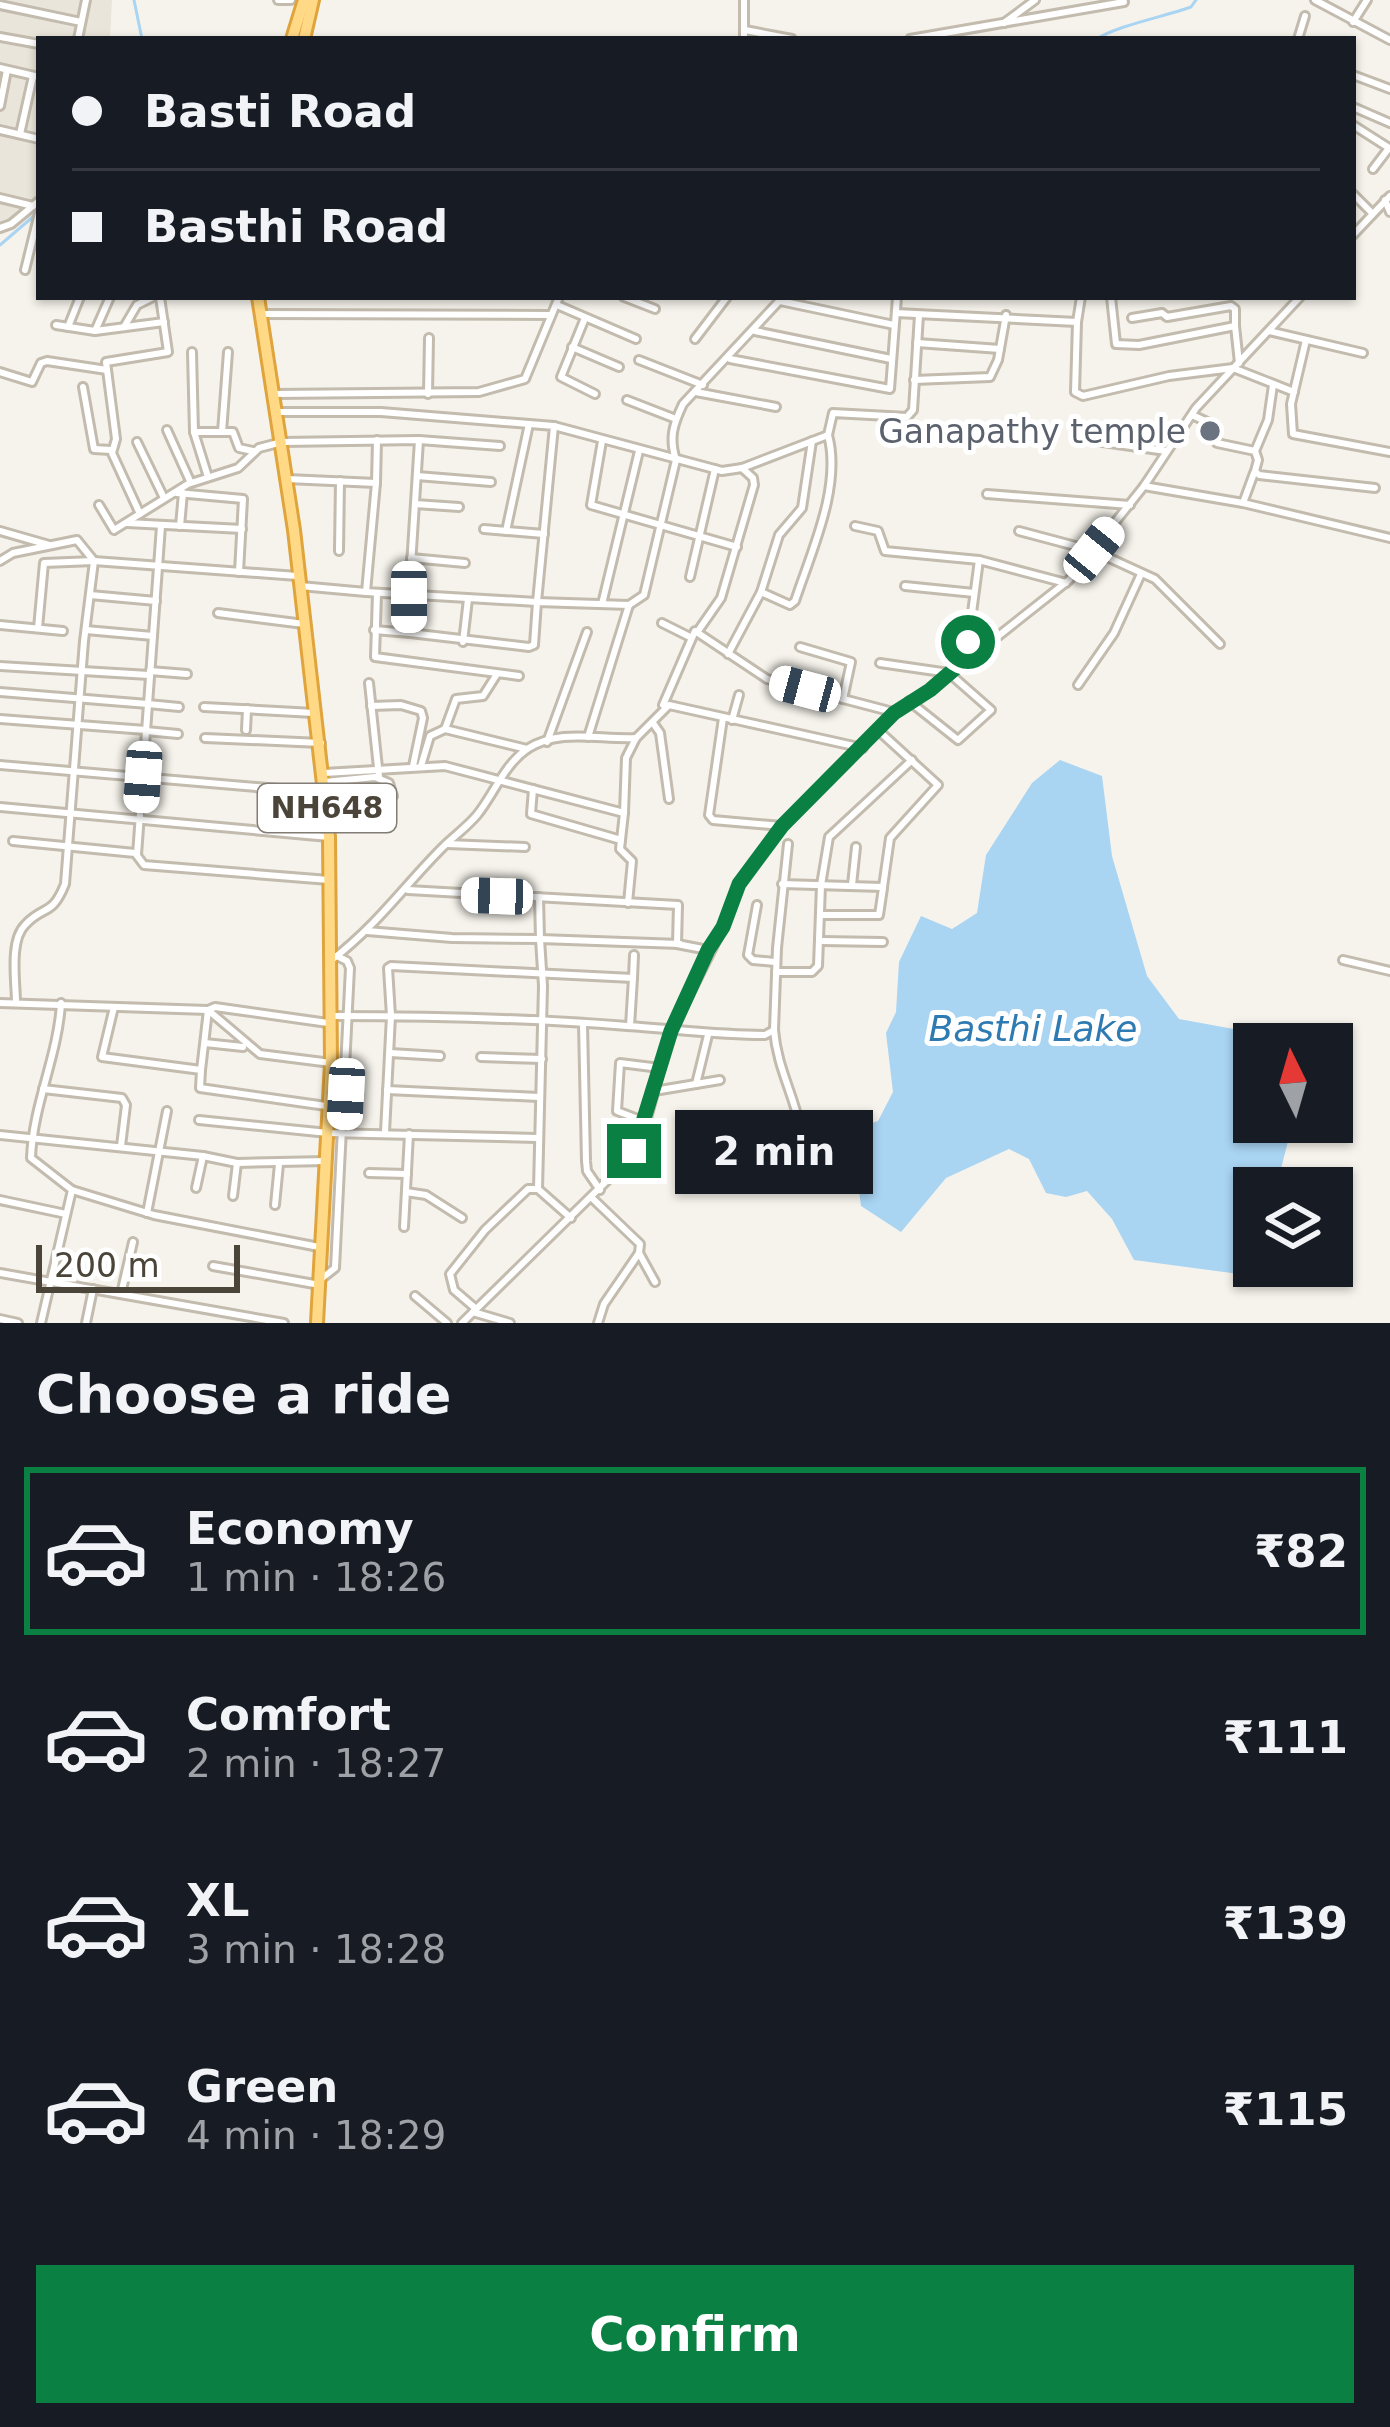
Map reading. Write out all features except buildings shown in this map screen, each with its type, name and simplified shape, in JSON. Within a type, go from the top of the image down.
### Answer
[{"type":"highway","points":[[293,36],[304,0]]},
{"type":"highway","points":[[305,36],[314,0]]},
{"type":"highway","name":"NH648","points":[[259,300],[287,479],[329,837],[334,958],[317,1323]]},
{"type":"street","points":[[78,36],[86,0]]},
{"type":"street","points":[[278,0],[291,0]]},
{"type":"street","points":[[744,0],[744,34]]},
{"type":"street","points":[[1001,26],[1035,0]]},
{"type":"street","points":[[1315,0],[1390,40]]},
{"type":"street","points":[[1354,36],[1367,0]]},
{"type":"street","points":[[935,36],[1124,2]]},
{"type":"street","points":[[0,5],[81,22]]},
{"type":"street","points":[[1299,36],[1305,16]]},
{"type":"street","points":[[0,37],[36,43]]},
{"type":"street","points":[[0,106],[4,69],[36,76],[15,133],[0,142]]},
{"type":"street","points":[[1356,77],[1390,89]]},
{"type":"street","points":[[1356,108],[1390,123]]},
{"type":"street","points":[[1356,127],[1389,148],[1373,170]]},
{"type":"street","points":[[0,130],[36,138]]},
{"type":"street","points":[[1356,197],[1372,214]]},
{"type":"street","points":[[0,198],[36,207]]},
{"type":"street","points":[[1356,225],[1388,198]]},
{"type":"street","points":[[1388,198],[1390,212]]},
{"type":"street","points":[[0,228],[36,208]]},
{"type":"street","points":[[25,270],[36,212]]},
{"type":"street","points":[[68,327],[79,300]]},
{"type":"street","points":[[95,332],[109,300]]},
{"type":"street","points":[[122,330],[137,305],[150,300]]},
{"type":"street","points":[[140,514],[112,450],[116,439],[107,370],[108,360],[168,352],[158,300]]},
{"type":"street","points":[[632,300],[655,309]]},
{"type":"street","points":[[694,339],[725,300]]},
{"type":"street","points":[[38,628],[44,563],[94,561],[239,572],[409,597],[629,605],[644,595],[662,527],[676,460],[670,443],[676,418],[781,300]]},
{"type":"street","points":[[786,300],[894,326]]},
{"type":"street","points":[[728,358],[890,389],[897,300]]},
{"type":"street","points":[[1081,300],[1078,395],[1236,366],[1294,392]]},
{"type":"street","points":[[1111,300],[1116,344],[1139,345],[1235,326]]},
{"type":"street","points":[[461,1323],[631,1157],[646,1122],[671,1031],[739,884],[782,826],[894,713],[1066,583],[1130,505],[1192,415],[1297,300]]},
{"type":"street","points":[[274,394],[479,392],[525,379],[558,301],[636,339]]},
{"type":"street","points":[[1132,318],[1231,306],[1235,309],[1236,366]]},
{"type":"street","points":[[896,313],[1077,322]]},
{"type":"street","points":[[261,314],[553,315]]},
{"type":"street","points":[[761,592],[790,604],[795,601],[822,516],[833,413],[891,419],[907,417],[913,410],[919,314]]},
{"type":"street","points":[[914,380],[987,379],[995,370],[1006,315]]},
{"type":"street","points":[[585,318],[561,377],[595,394]]},
{"type":"street","points":[[56,325],[95,332],[164,322]]},
{"type":"street","points":[[755,331],[891,359]]},
{"type":"street","points":[[1269,331],[1363,353]]},
{"type":"street","points":[[428,394],[429,338]]},
{"type":"street","points":[[1306,340],[1294,392],[1293,434],[1390,452]]},
{"type":"street","points":[[917,344],[1000,349]]},
{"type":"street","points":[[572,347],[620,367]]},
{"type":"street","points":[[192,352],[194,432],[208,477]]},
{"type":"street","points":[[222,432],[228,352]]},
{"type":"street","points":[[639,360],[703,385]]},
{"type":"street","points":[[0,372],[32,382],[40,363],[47,361],[107,370]]},
{"type":"street","points":[[1243,503],[1258,460],[1255,451],[1268,420],[1273,385]]},
{"type":"street","points":[[83,386],[94,449],[112,450]]},
{"type":"street","points":[[696,392],[776,407]]},
{"type":"street","points":[[627,400],[676,418]]},
{"type":"street","points":[[278,412],[381,412],[554,426],[715,469],[742,468],[828,435]]},
{"type":"street","points":[[1192,415],[1216,426],[1217,443],[1255,451]]},
{"type":"street","points":[[506,531],[529,424]]},
{"type":"street","points":[[374,630],[532,646],[554,426]]},
{"type":"street","points":[[167,430],[191,483]]},
{"type":"street","points":[[194,432],[233,432],[237,447],[253,451]]},
{"type":"street","points":[[1075,438],[1168,451]]},
{"type":"street","points":[[366,592],[377,440]]},
{"type":"street","points":[[410,633],[419,440]]},
{"type":"street","points":[[99,505],[112,530],[191,483],[238,467],[253,451],[282,442],[419,440],[500,446]]},
{"type":"street","points":[[602,441],[591,505],[736,547]]},
{"type":"street","points":[[728,654],[761,592],[778,535],[802,508],[812,441]]},
{"type":"street","points":[[137,442],[164,498]]},
{"type":"street","points":[[602,604],[640,451]]},
{"type":"street","points":[[628,903],[632,861],[620,852],[626,758],[636,737],[662,709],[694,634],[721,598],[754,481],[742,468]]},
{"type":"street","points":[[690,577],[715,469]]},
{"type":"street","points":[[1255,471],[1375,488]]},
{"type":"street","points":[[417,476],[491,482]]},
{"type":"street","points":[[287,479],[376,483]]},
{"type":"street","points":[[339,550],[340,482]]},
{"type":"street","points":[[1144,486],[1243,503],[1390,538]]},
{"type":"street","points":[[178,493],[180,526]]},
{"type":"street","points":[[178,493],[242,498],[239,572]]},
{"type":"street","points":[[987,494],[1130,505]]},
{"type":"street","points":[[416,504],[459,507]]},
{"type":"street","points":[[127,523],[242,529]]},
{"type":"street","points":[[161,526],[137,855],[144,865],[329,880]]},
{"type":"street","points":[[855,526],[878,531],[885,551],[979,560],[1066,583]]},
{"type":"street","points":[[484,529],[544,534]]},
{"type":"street","points":[[0,531],[49,545]]},
{"type":"street","points":[[1019,531],[1094,550],[1166,586],[1220,644]]},
{"type":"street","points":[[0,561],[77,540],[94,561],[65,884],[57,904],[25,924],[20,934],[16,1003]]},
{"type":"street","points":[[411,558],[465,563]]},
{"type":"street","points":[[966,659],[979,560]]},
{"type":"street","points":[[1078,685],[1114,633],[1142,573]]},
{"type":"street","points":[[904,586],[974,593]]},
{"type":"street","points":[[377,593],[373,654],[378,658],[519,676]]},
{"type":"street","points":[[90,595],[156,601]]},
{"type":"street","points":[[464,642],[467,599]]},
{"type":"street","points":[[588,737],[629,605]]},
{"type":"street","points":[[218,613],[306,624]]},
{"type":"street","points":[[662,623],[694,634],[766,679],[894,713]]},
{"type":"street","points":[[0,625],[63,631]]},
{"type":"street","points":[[86,630],[153,637]]},
{"type":"street","points":[[547,742],[587,632]]},
{"type":"street","points":[[800,647],[851,662],[843,699]]},
{"type":"street","points":[[880,663],[949,673],[990,707],[963,738],[952,737],[909,701]]},
{"type":"street","points":[[0,666],[187,674]]},
{"type":"street","points":[[446,729],[454,701],[461,696],[483,696],[498,674]]},
{"type":"street","points":[[369,683],[378,772],[393,796]]},
{"type":"street","points":[[0,692],[179,707]]},
{"type":"street","points":[[739,695],[727,719],[709,815],[713,820],[782,826]]},
{"type":"street","points":[[371,706],[401,704],[421,711],[417,766]]},
{"type":"street","points":[[662,709],[669,705],[862,748]]},
{"type":"street","points":[[204,706],[317,714]]},
{"type":"street","points":[[246,730],[247,709]]},
{"type":"street","points":[[0,719],[178,734]]},
{"type":"street","points":[[653,723],[660,733],[669,799]]},
{"type":"street","points":[[417,766],[430,736],[446,729],[527,749]]},
{"type":"street","points":[[820,915],[879,915],[890,838],[938,785],[879,730]]},
{"type":"street","points":[[334,958],[367,931],[477,816],[499,780],[527,749],[570,734],[636,737]]},
{"type":"street","points":[[205,738],[321,743]]},
{"type":"street","points":[[776,972],[812,972],[818,966],[821,885],[831,834],[912,760]]},
{"type":"street","points":[[0,765],[143,777],[325,783],[417,766],[445,766],[624,814]]},
{"type":"street","points":[[533,789],[531,814],[621,840]]},
{"type":"street","points":[[0,808],[329,837]]},
{"type":"street","points":[[13,842],[137,855]]},
{"type":"street","points":[[447,844],[525,847]]},
{"type":"street","points":[[783,1172],[815,1148],[811,1125],[800,1126],[792,1090],[777,1063],[774,1030],[788,844]]},
{"type":"street","points":[[852,886],[856,847]]},
{"type":"street","points":[[782,884],[883,887]]},
{"type":"street","points":[[408,890],[678,905],[680,944]]},
{"type":"street","points":[[538,1189],[539,898]]},
{"type":"street","points":[[757,905],[748,955],[753,960],[777,962]]},
{"type":"street","points":[[367,931],[680,944],[708,950]]},
{"type":"street","points":[[819,940],[883,942]]},
{"type":"street","points":[[630,1026],[634,955]]},
{"type":"street","points":[[213,1266],[320,1282],[335,1268],[350,968],[347,961],[334,958]]},
{"type":"street","points":[[1343,960],[1390,971]]},
{"type":"street","points":[[385,1132],[391,1016],[388,968],[633,978]]},
{"type":"street","points":[[0,1003],[215,1007],[332,1020],[391,1016],[542,1022],[708,1035],[774,1030]]},
{"type":"street","points":[[62,1003],[59,1039],[32,1138],[32,1160],[72,1190],[147,1213],[322,1248]]},
{"type":"street","points":[[114,1006],[102,1057],[201,1070]]},
{"type":"street","points":[[208,1010],[200,1088],[329,1106]]},
{"type":"street","points":[[208,1010],[247,1048]]},
{"type":"street","points":[[583,1024],[586,1161],[600,1190]]},
{"type":"street","points":[[696,1084],[708,1035]]},
{"type":"street","points":[[205,1043],[331,1063]]},
{"type":"street","points":[[390,1053],[440,1056]]},
{"type":"street","points":[[481,1058],[542,1059]]},
{"type":"street","points":[[646,1122],[617,1112],[620,1063],[659,1068]]},
{"type":"street","points":[[654,1090],[720,1080]]},
{"type":"street","points":[[43,1089],[122,1098],[126,1105],[121,1146]]},
{"type":"street","points":[[386,1090],[539,1097]]},
{"type":"street","points":[[147,1213],[167,1111]]},
{"type":"street","points":[[200,1120],[328,1133],[538,1138]]},
{"type":"street","points":[[404,1227],[409,1133]]},
{"type":"street","points":[[0,1135],[237,1162],[326,1161]]},
{"type":"street","points":[[196,1188],[203,1156]]},
{"type":"street","points":[[233,1196],[237,1162]]},
{"type":"street","points":[[275,1205],[279,1163]]},
{"type":"street","points":[[369,1173],[407,1174]]},
{"type":"street","points":[[510,1323],[475,1311],[454,1290],[450,1274],[528,1189],[538,1189],[571,1218]]},
{"type":"street","points":[[41,1323],[72,1190]]},
{"type":"street","points":[[406,1192],[419,1192],[462,1218]]},
{"type":"street","points":[[592,1198],[636,1238],[656,1282]]},
{"type":"street","points":[[0,1200],[66,1214]]},
{"type":"street","points":[[121,1294],[133,1242]]},
{"type":"street","points":[[598,1323],[604,1304],[639,1253]]},
{"type":"street","points":[[0,1273],[284,1323]]},
{"type":"street","points":[[86,1323],[92,1289]]},
{"type":"street","points":[[415,1296],[447,1323]]},
{"type":"street","points":[[0,1319],[18,1323]]},
{"type":"shaded area","points":[[0,0],[112,0],[110,36],[36,36],[36,196],[0,221]]},
{"type":"water","name":"Basthi Lake","points":[[1060,760],[1102,776],[1112,856],[1147,976],[1179,1019],[1233,1029],[1233,1143],[1288,1143],[1281,1167],[1233,1167],[1233,1273],[1134,1260],[1112,1219],[1087,1191],[1066,1197],[1046,1193],[1029,1159],[1009,1149],[946,1178],[901,1232],[861,1206],[851,1130],[878,1121],[893,1092],[886,1033],[896,1012],[899,962],[921,916],[952,929],[977,913],[986,855],[1032,783]]},
{"type":"waterway","points":[[134,0],[141,36]]},
{"type":"waterway","points":[[1102,36],[1191,7],[1196,0]]},
{"type":"waterway","points":[[0,245],[35,215]]},
{"type":"place","name":"Ganapathy temple","points":[[1210,431]]},
{"type":"route","points":[[634,1151],[671,1031],[739,884],[782,826],[894,713],[966,659],[968,642]]}]
